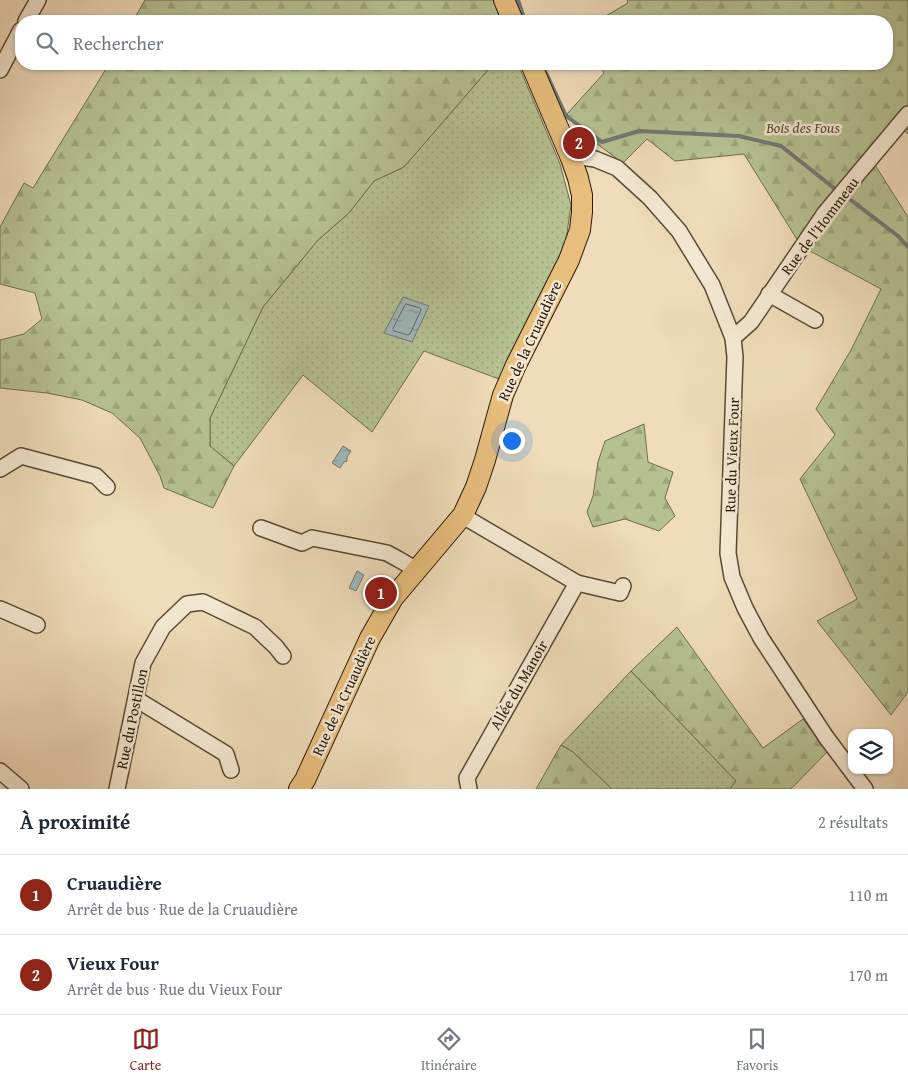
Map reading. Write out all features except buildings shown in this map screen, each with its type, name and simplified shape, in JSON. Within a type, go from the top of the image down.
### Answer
[{"type":"main road","points":[[504,0],[510,15]]},
{"type":"main road","name":"Rue de la Cruaudière","points":[[299,789],[305,780],[370,638],[393,598],[463,515],[482,469],[503,395],[569,260],[580,230],[582,195],[571,158],[534,70]]},
{"type":"street","points":[[29,15],[38,0]]},
{"type":"street","points":[[0,70],[15,41]]},
{"type":"street","name":"Rue de l'Hommeau","points":[[733,338],[751,322],[825,213],[908,114]]},
{"type":"street","name":"Rue du Vieux Four","points":[[571,158],[581,156],[595,159],[616,168],[650,198],[679,231],[712,285],[733,338],[735,357],[728,553],[732,577],[745,608],[761,638],[826,737],[865,789]]},
{"type":"street","points":[[769,294],[815,320]]},
{"type":"street","points":[[3,466],[21,456],[96,476],[107,487]]},
{"type":"street","points":[[463,515],[577,583],[620,593],[623,586]]},
{"type":"street","points":[[261,528],[302,543],[312,538],[387,553],[417,570]]},
{"type":"street","name":"Allée du Manoir","points":[[469,789],[467,778],[577,583]]},
{"type":"street","name":"Rue du Postillon","points":[[118,789],[143,663],[163,627],[187,604],[203,602],[255,627],[283,656]]},
{"type":"street","points":[[0,608],[38,625]]},
{"type":"street","points":[[136,699],[226,754],[231,770]]},
{"type":"street","points":[[0,771],[21,789]]},
{"type":"green space","points":[[145,0],[493,0],[499,15],[136,15]]},
{"type":"green space","name":"Bois des Fous","points":[[627,0],[908,0],[908,134],[894,121],[798,241],[744,154],[675,161],[647,139],[623,163],[589,138],[567,114],[604,73],[602,70],[893,70],[893,15],[607,15],[628,3]]},
{"type":"green space","points":[[105,70],[488,70],[404,167],[374,181],[349,213],[318,240],[263,307],[210,418],[210,446],[234,466],[213,508],[164,488],[160,476],[140,438],[112,413],[82,400],[47,393],[0,388],[0,340],[24,334],[42,319],[35,293],[0,284],[0,227],[24,183],[33,188]]},
{"type":"green space","points":[[488,70],[521,70],[560,164],[571,205],[564,254],[504,381],[424,351],[372,432],[303,375],[234,466],[210,446],[210,418],[263,307],[318,240],[349,213],[374,181],[404,167]]},
{"type":"green space","name":"Bois des Fous","points":[[875,165],[908,217],[908,692],[891,715],[817,621],[857,599],[800,479],[835,435],[816,409],[851,350],[881,289],[810,251],[829,221]]},
{"type":"green space","points":[[644,424],[648,462],[673,472],[665,498],[675,516],[659,531],[625,519],[593,527],[587,512],[593,496],[598,462],[605,441]]},
{"type":"green space","points":[[677,627],[763,748],[803,719],[827,752],[791,789],[730,789],[736,781],[631,671]]},
{"type":"green space","points":[[631,671],[737,782],[730,789],[612,789],[573,752],[561,745]]},
{"type":"green space","points":[[561,745],[573,752],[612,789],[536,789]]},
{"type":"water","points":[[403,297],[429,306],[412,342],[384,333]]},
{"type":"water","points":[[343,446],[351,451],[347,461],[340,468],[332,463]]},
{"type":"water","points":[[357,571],[364,575],[356,591],[349,588]]},
{"type":"waterway","points":[[518,0],[523,15]]},
{"type":"waterway","points":[[545,70],[566,116],[602,142],[639,131],[739,136],[781,146],[839,192]]},
{"type":"waterway","points":[[847,197],[898,236],[908,247]]},
{"type":"place","name":"Vieux Four","points":[[579,143]]},
{"type":"place","name":"Cruaudière","points":[[381,593]]}]
